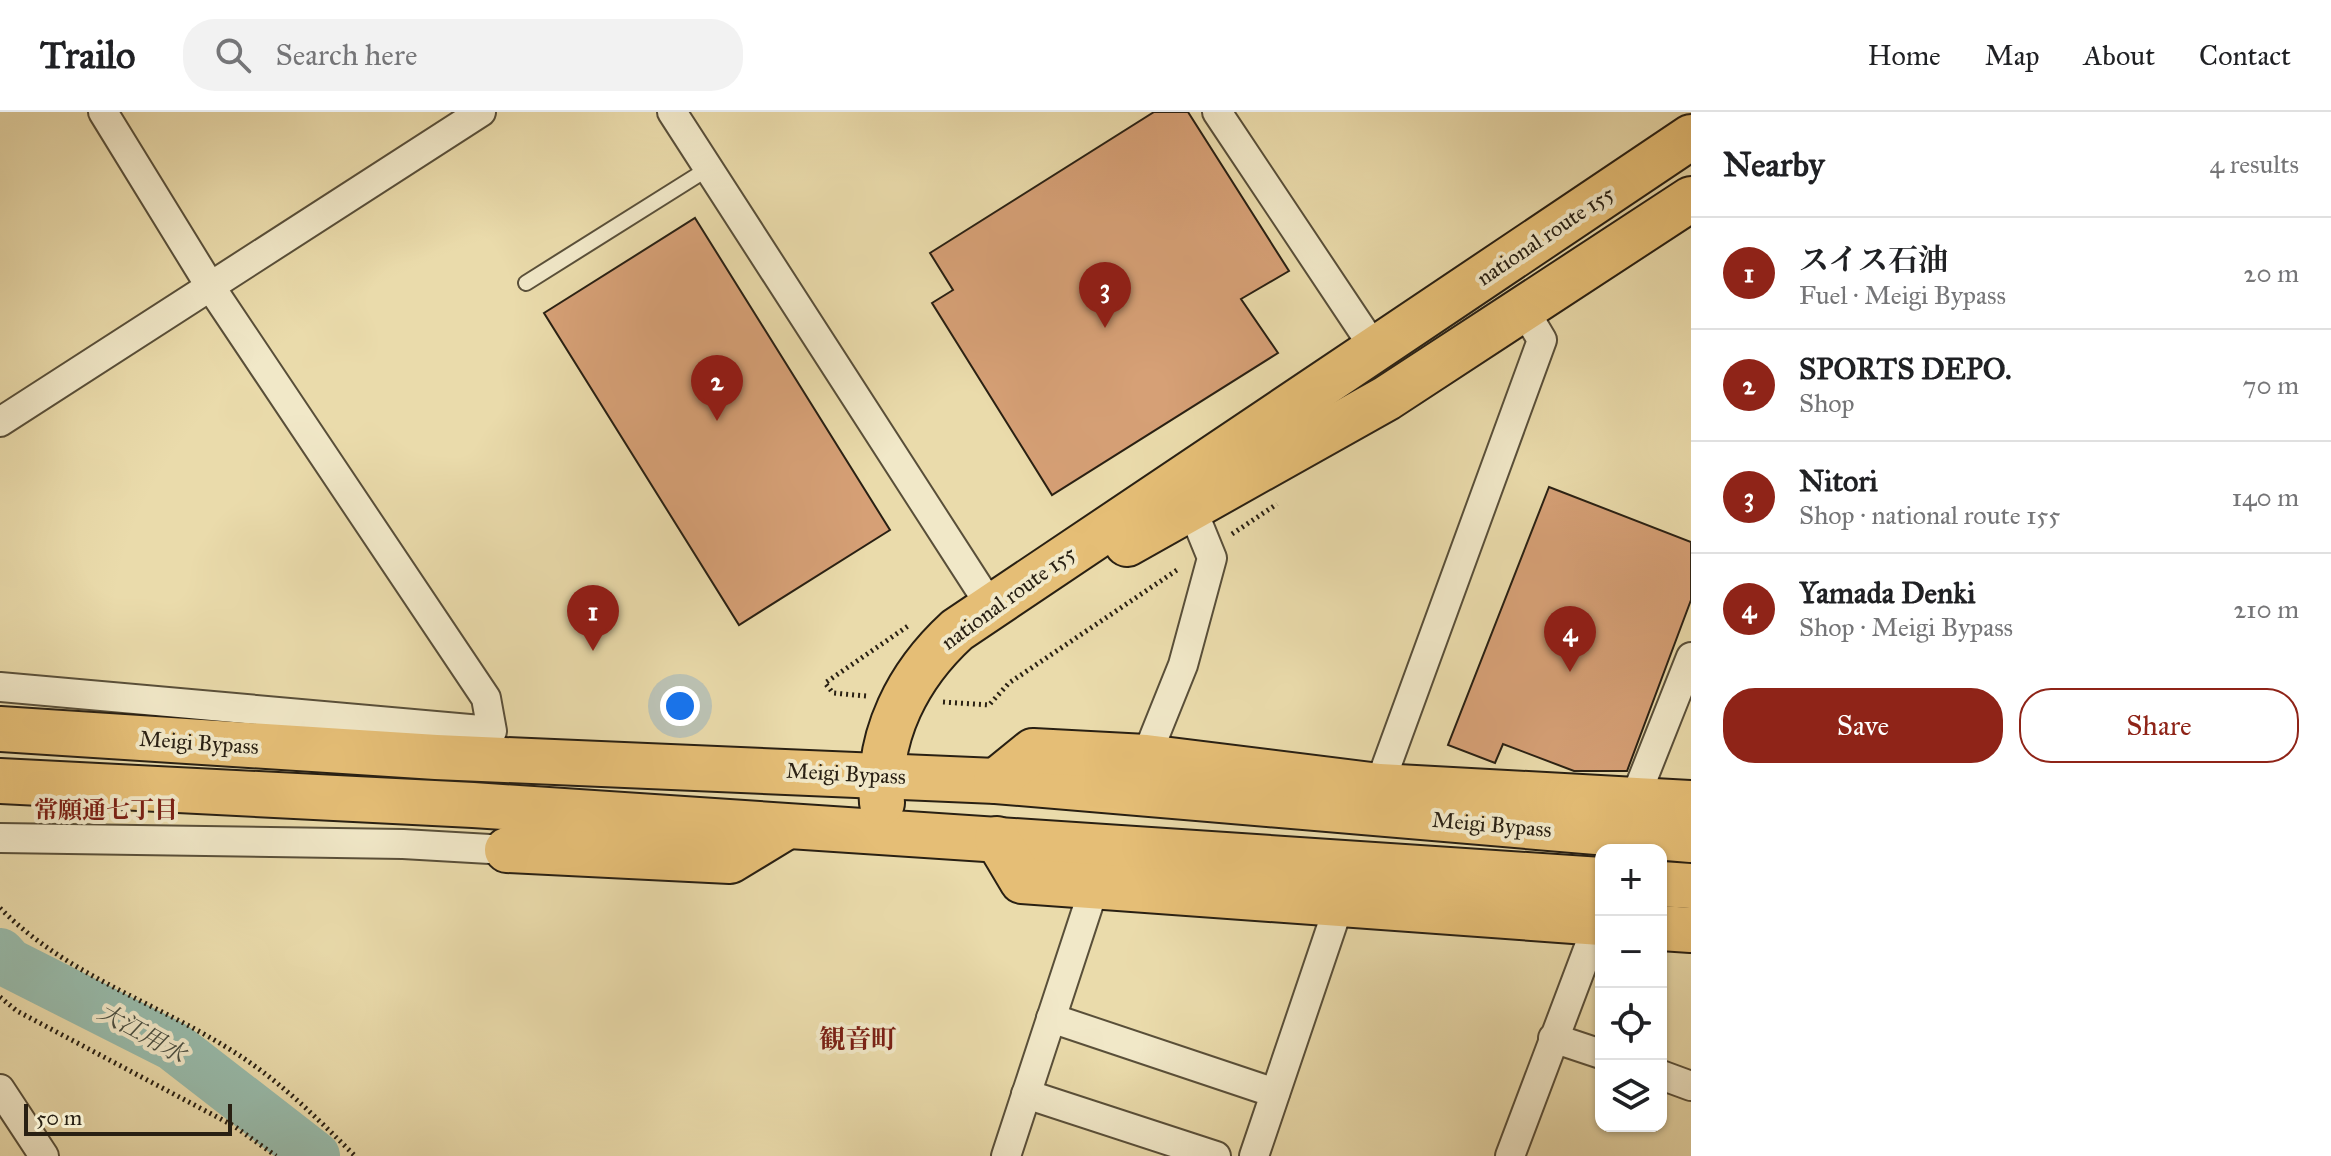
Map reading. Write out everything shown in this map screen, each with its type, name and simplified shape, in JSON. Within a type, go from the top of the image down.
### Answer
[{"type":"highway","name":"national route 155","points":[[884,833],[891,728],[908,688],[929,655],[990,605],[1691,137]]},
{"type":"highway","name":"national route 155","points":[[889,775],[920,700],[944,658],[967,636],[997,616],[1387,398],[1691,199]]},
{"type":"highway","name":"Meigi Bypass","points":[[0,729],[436,757],[996,781],[1691,840]]},
{"type":"highway","points":[[492,731],[536,759]]},
{"type":"highway","points":[[996,781],[1033,751],[1146,757],[1379,786],[1691,803]]},
{"type":"highway","points":[[0,781],[473,805],[1595,880]]},
{"type":"highway","points":[[507,850],[730,861],[786,827]]},
{"type":"highway","points":[[997,839],[1022,881],[1595,923]]},
{"type":"highway","points":[[1667,884],[1691,886]]},
{"type":"highway","points":[[1667,928],[1691,930]]},
{"type":"street","points":[[0,687],[492,731],[486,698],[210,286],[103,112]]},
{"type":"street","points":[[0,422],[481,112]]},
{"type":"street","points":[[672,112],[990,605]]},
{"type":"street","points":[[1217,112],[1375,349]]},
{"type":"street","points":[[1379,786],[1542,340],[1523,308]]},
{"type":"street","points":[[1146,757],[1183,665],[1212,558],[1192,509]]},
{"type":"street","points":[[1635,798],[1691,657]]},
{"type":"street","points":[[0,838],[507,850]]},
{"type":"street","points":[[1006,1156],[1094,888]]},
{"type":"street","points":[[1254,1156],[1339,905]]},
{"type":"street","points":[[1510,1156],[1595,933]]},
{"type":"street","points":[[1051,1018],[1275,1093]]},
{"type":"street","points":[[1553,1038],[1595,1052]]},
{"type":"street","points":[[1667,1077],[1691,1086]]},
{"type":"street","points":[[0,1089],[44,1156]]},
{"type":"street","points":[[1026,1094],[1216,1156]]},
{"type":"lane","points":[[526,283],[709,168]]},
{"type":"path","points":[[920,700],[989,705],[1009,683],[1208,550]]},
{"type":"path","points":[[0,908],[49,952],[233,1051],[309,1110],[355,1156]]},
{"type":"path","points":[[0,997],[17,1011],[234,1126],[276,1156]]},
{"type":"building","points":[[1154,112],[1188,112],[1289,271],[1241,299],[1278,353],[1052,495],[932,303],[953,290],[930,253]]},
{"type":"building","points":[[695,218],[890,530],[739,625],[544,313]]},
{"type":"building","points":[[1549,487],[1691,542],[1691,600],[1627,771],[1574,771],[1503,744],[1495,763],[1448,745]]},
{"type":"waterway","name":"大江用水","points":[[0,953],[9,963],[173,1046],[315,1156]]},
{"type":"place","name":"Nitori","points":[[1105,328]]},
{"type":"place","name":"SPORTS DEPO.","points":[[717,421]]},
{"type":"place","name":"スイス石油","points":[[593,651]]},
{"type":"place","name":"Yamada Denki","points":[[1570,672]]},
{"type":"district","name":"常願通七丁目","points":[[106,810]]},
{"type":"district","name":"観音町","points":[[858,1039]]}]
